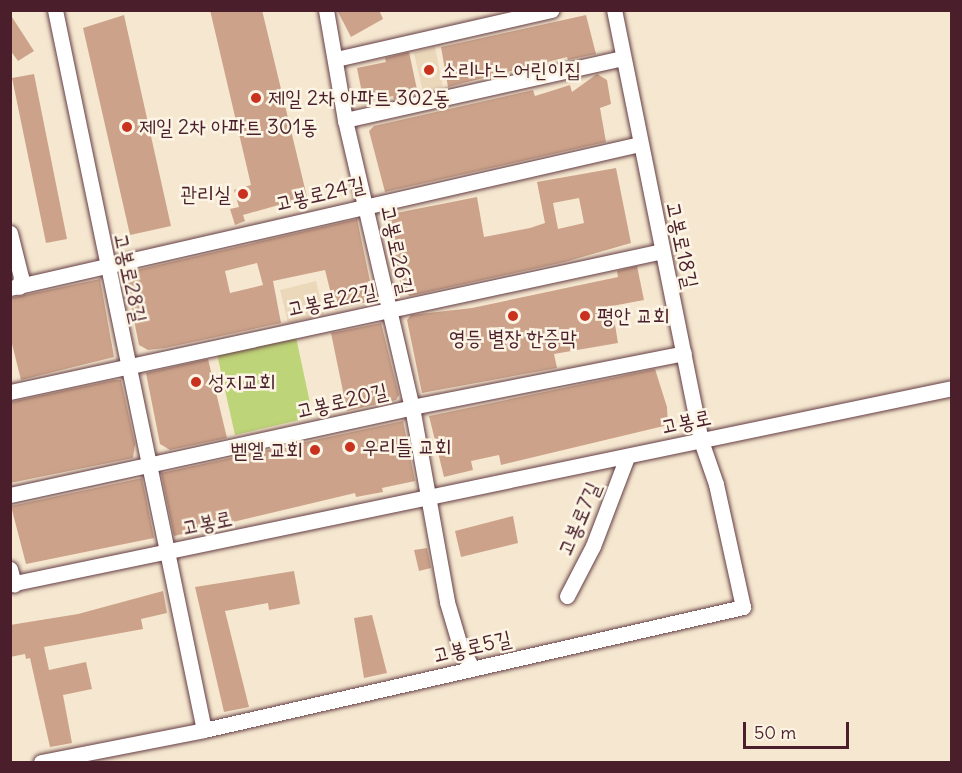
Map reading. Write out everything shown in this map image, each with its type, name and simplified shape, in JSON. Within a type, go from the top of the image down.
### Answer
[{"type":"street","name":"고봉로26길","points":[[326,10],[345,120],[412,407],[430,499]]},
{"type":"street","points":[[336,59],[551,10]]},
{"type":"street","name":"고봉로18길","points":[[614,10],[702,441]]},
{"type":"street","name":"고봉로28길","points":[[57,12],[105,266],[128,366],[147,466],[169,553]]},
{"type":"street","points":[[345,120],[623,58]]},
{"type":"street","name":"고봉로24길","points":[[15,287],[365,205],[640,144]]},
{"type":"street","points":[[10,233],[21,277],[15,287]]},
{"type":"street","name":"고봉로22길","points":[[10,392],[662,251]]},
{"type":"street","name":"고봉로20길","points":[[10,495],[412,407],[684,353]]},
{"type":"street","name":"고봉로","points":[[12,579],[169,553],[951,388]]},
{"type":"street","name":"고봉로5길","points":[[41,762],[204,730],[743,607],[716,484],[702,441]]},
{"type":"street","name":"고봉로7길","points":[[567,596],[593,546],[627,457]]},
{"type":"street","points":[[430,499],[447,602],[459,646],[472,668]]},
{"type":"street","name":"고봉로","points":[[169,553],[204,730]]},
{"type":"shaded area","name":"소리나느 어린이집","points":[[435,47],[443,87],[423,92],[414,53]]},
{"type":"shaded area","points":[[316,281],[324,314],[288,323],[280,290]]},
{"type":"green space","points":[[296,337],[313,417],[235,435],[217,354]]},
{"type":"building","name":"제일 2차 아파트 302동","points":[[210,10],[262,10],[307,197],[243,215],[245,221],[235,225],[230,209],[239,207],[234,190],[251,185]]},
{"type":"building","points":[[337,10],[379,10],[383,19],[351,37]]},
{"type":"building","points":[[10,14],[34,51],[18,61],[10,50]]},
{"type":"building","name":"제일 2차 아파트 301동","points":[[124,15],[171,226],[130,235],[83,28]]},
{"type":"building","points":[[586,15],[596,54],[568,60],[567,57],[448,87],[441,47]]},
{"type":"building","points":[[409,52],[418,94],[367,101],[363,98],[357,68],[386,62],[385,58]]},
{"type":"building","points":[[34,74],[67,239],[46,243],[12,78]]},
{"type":"building","points":[[597,74],[607,80],[611,104],[600,108],[606,142],[385,192],[369,131],[374,126],[533,90],[535,96],[570,85],[572,92]]},
{"type":"building","points":[[616,168],[631,243],[565,262],[410,296],[402,291],[386,215],[477,197],[484,237],[530,228],[545,223],[537,182]],"holes":[[[579,198],[584,223],[558,229],[553,203]]]},
{"type":"building","points":[[357,219],[374,300],[335,310],[325,270],[273,281],[281,323],[148,350],[139,345],[125,275],[128,272]],"holes":[[[257,263],[263,285],[230,293],[225,271]]]},
{"type":"building","points":[[637,266],[644,300],[612,306],[618,343],[554,354],[557,368],[422,393],[407,320],[411,315],[472,308],[618,277],[617,271]]},
{"type":"building","points":[[100,279],[114,357],[21,380],[10,336],[10,298]]},
{"type":"building","points":[[381,323],[399,395],[396,400],[347,411],[331,333]]},
{"type":"building","points":[[208,359],[227,438],[170,450],[160,444],[146,373]]},
{"type":"building","points":[[655,369],[667,407],[668,425],[501,465],[499,455],[471,461],[473,470],[444,477],[429,416]]},
{"type":"building","points":[[121,380],[135,444],[133,458],[10,483],[10,402]]},
{"type":"building","points":[[403,421],[415,481],[382,488],[383,492],[356,497],[355,493],[174,536],[161,473]]},
{"type":"building","points":[[142,478],[154,538],[26,564],[11,506]]},
{"type":"building","points":[[513,516],[518,543],[461,557],[455,531]]},
{"type":"building","points":[[427,548],[431,568],[419,571],[414,550]]},
{"type":"building","points":[[294,571],[300,604],[269,610],[268,603],[225,611],[249,707],[224,712],[195,587]]},
{"type":"building","points":[[163,591],[167,613],[141,619],[143,629],[44,647],[49,670],[86,662],[92,689],[63,695],[72,743],[50,747],[30,658],[26,659],[25,654],[10,657],[10,625],[78,614]]},
{"type":"building","points":[[372,615],[387,673],[364,678],[354,618]]},
{"type":"place","name":"소리나느 어린이집","points":[[429,70]]},
{"type":"place","name":"제일 2차 아파트 302동","points":[[256,98]]},
{"type":"place","name":"제일 2차 아파트 301동","points":[[127,127]]},
{"type":"place","name":"관리실","points":[[243,194]]},
{"type":"place","name":"영등 별장 한증막","points":[[513,316]]},
{"type":"place","name":"평안 교회","points":[[585,316]]},
{"type":"place","name":"성지교회","points":[[196,382]]},
{"type":"place","name":"우리들 교회","points":[[350,447]]},
{"type":"place","name":"벧엘 교회","points":[[315,450]]}]
